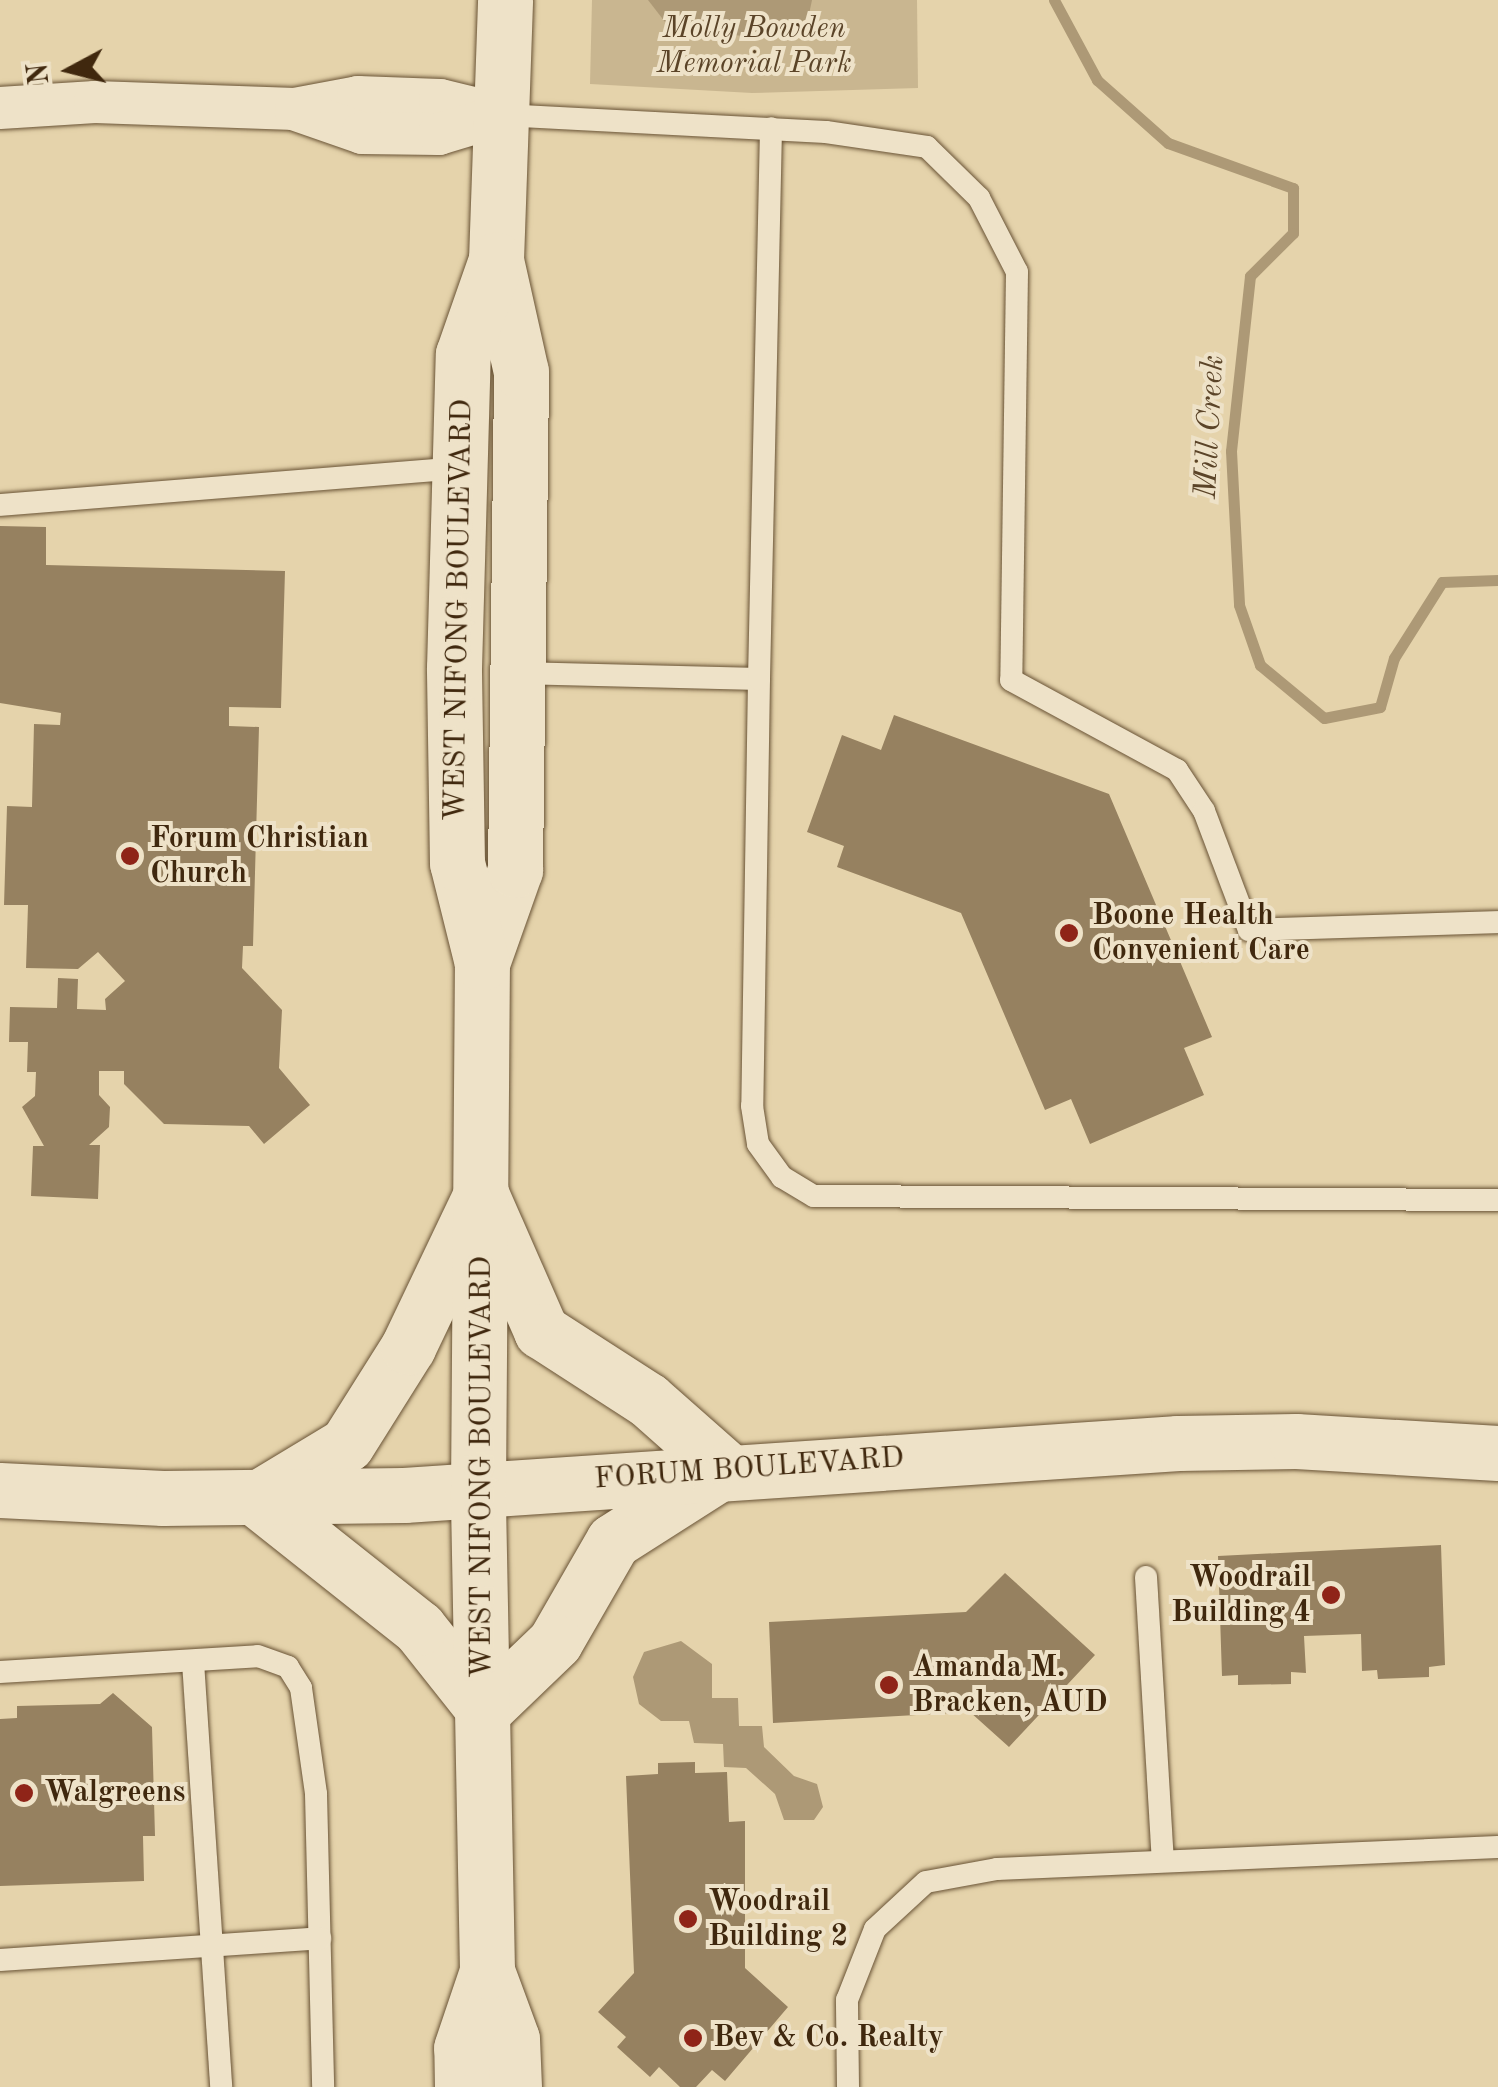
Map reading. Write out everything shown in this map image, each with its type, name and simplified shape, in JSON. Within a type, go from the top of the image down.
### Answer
[{"type":"main road","name":"WEST NIFONG BOULEVARD","points":[[482,963],[515,870],[522,372],[496,260],[505,0]]},
{"type":"main road","name":"WEST NIFONG BOULEVARD","points":[[454,2074],[487,1971],[478,1490],[482,963],[457,863],[459,468],[462,354],[496,260]]},
{"type":"main road","points":[[459,468],[484,487],[487,607],[518,673]]},
{"type":"main road","points":[[481,1194],[542,1331],[648,1400],[726,1469],[613,1542],[554,1642],[484,1710],[419,1628],[256,1499],[346,1444],[408,1347],[481,1194]]},
{"type":"main road","name":"FORUM BOULEVARD","points":[[0,1490],[256,1499],[478,1490],[726,1469],[1296,1441],[1498,1453]]},
{"type":"main road","name":"WEST NIFONG BOULEVARD","points":[[487,1971],[512,2039],[514,2087]]},
{"type":"street","points":[[0,108],[95,102],[296,110],[362,134],[439,134],[502,115]]},
{"type":"lane","points":[[502,115],[770,128],[927,147],[980,198],[1017,272],[1010,680],[1176,770],[1204,811],[1249,930],[1498,922]]},
{"type":"lane","points":[[770,128],[752,1106],[758,1144],[782,1177],[814,1196],[856,1200],[1498,1200]]},
{"type":"lane","points":[[0,506],[459,468]]},
{"type":"lane","points":[[518,673],[760,678]]},
{"type":"lane","points":[[1146,1576],[1163,1859]]},
{"type":"lane","points":[[0,1672],[258,1656],[288,1666],[302,1688],[316,1794],[323,2087]]},
{"type":"lane","points":[[193,1662],[222,2087]]},
{"type":"lane","points":[[848,2087],[846,2000],[876,1930],[926,1882],[997,1869],[1498,1847]]},
{"type":"lane","points":[[0,1960],[320,1938]]},
{"type":"green space","name":"Molly Bowden Memorial Park","points":[[592,0],[917,0],[918,88],[752,93],[590,84]]},
{"type":"shaded area","points":[[648,0],[812,0],[807,24],[761,37],[672,31]]},
{"type":"shaded area","points":[[681,1641],[712,1664],[712,1698],[738,1698],[739,1726],[762,1726],[764,1747],[794,1776],[817,1784],[823,1807],[814,1820],[784,1820],[775,1794],[746,1768],[724,1767],[723,1744],[694,1743],[689,1721],[661,1721],[639,1704],[633,1677],[644,1652]]},
{"type":"building","name":"Forum Christian Church","points":[[0,526],[46,527],[46,565],[285,571],[281,708],[229,707],[229,726],[259,727],[253,946],[243,946],[242,968],[282,1010],[279,1068],[310,1105],[264,1144],[249,1126],[164,1124],[124,1084],[124,1071],[99,1071],[99,1095],[110,1107],[109,1127],[89,1145],[100,1145],[98,1199],[31,1196],[33,1146],[44,1146],[22,1107],[35,1096],[36,1072],[27,1072],[28,1042],[9,1042],[10,1007],[57,1008],[58,978],[78,979],[77,1009],[106,1010],[105,999],[125,981],[98,952],[78,969],[26,968],[28,905],[4,905],[7,806],[32,807],[34,724],[60,725],[61,713],[0,703]]},
{"type":"building","name":"Boone Health Convenient Care","points":[[894,715],[1109,794],[1212,1037],[1184,1048],[1204,1095],[1090,1144],[1071,1099],[1045,1110],[961,913],[837,867],[844,846],[807,832],[842,735],[881,750]]},
{"type":"building","name":"Woodrail Building 4","points":[[1441,1545],[1445,1665],[1429,1667],[1429,1677],[1378,1679],[1377,1670],[1362,1671],[1361,1634],[1304,1636],[1306,1673],[1291,1672],[1291,1684],[1238,1685],[1238,1675],[1222,1676],[1218,1556]]},
{"type":"building","points":[[1005,1573],[1095,1655],[1009,1747],[970,1712],[773,1723],[769,1622],[966,1612]]},
{"type":"building","points":[[113,1693],[152,1727],[155,1836],[143,1836],[144,1881],[0,1886],[0,1719],[17,1718],[17,1706],[100,1704]]},
{"type":"building","name":"Woodrail Building 2","points":[[695,1762],[695,1773],[727,1772],[729,1822],[745,1821],[745,1968],[788,2007],[725,2081],[712,2070],[696,2087],[680,2087],[659,2067],[650,2077],[617,2047],[626,2037],[598,2012],[634,1973],[626,1776],[658,1774],[658,1763]]},
{"type":"waterway","name":"Mill Creek","points":[[1054,0],[1097,80],[1168,143],[1293,188],[1293,233],[1250,276],[1231,451],[1239,605],[1260,665],[1324,718],[1380,707],[1394,658],[1442,582],[1498,580]]},
{"type":"place","name":"Forum Christian Church","points":[[130,856]]},
{"type":"place","name":"Boone Health Convenient Care","points":[[1069,933]]},
{"type":"place","name":"Woodrail Building 4","points":[[1331,1595]]},
{"type":"place","name":"Amanda M. Bracken, AUD","points":[[889,1685]]},
{"type":"place","name":"Walgreens","points":[[24,1793]]},
{"type":"place","name":"Woodrail Building 2","points":[[688,1919]]},
{"type":"place","name":"Bev & Co. Realty","points":[[693,2038]]}]
